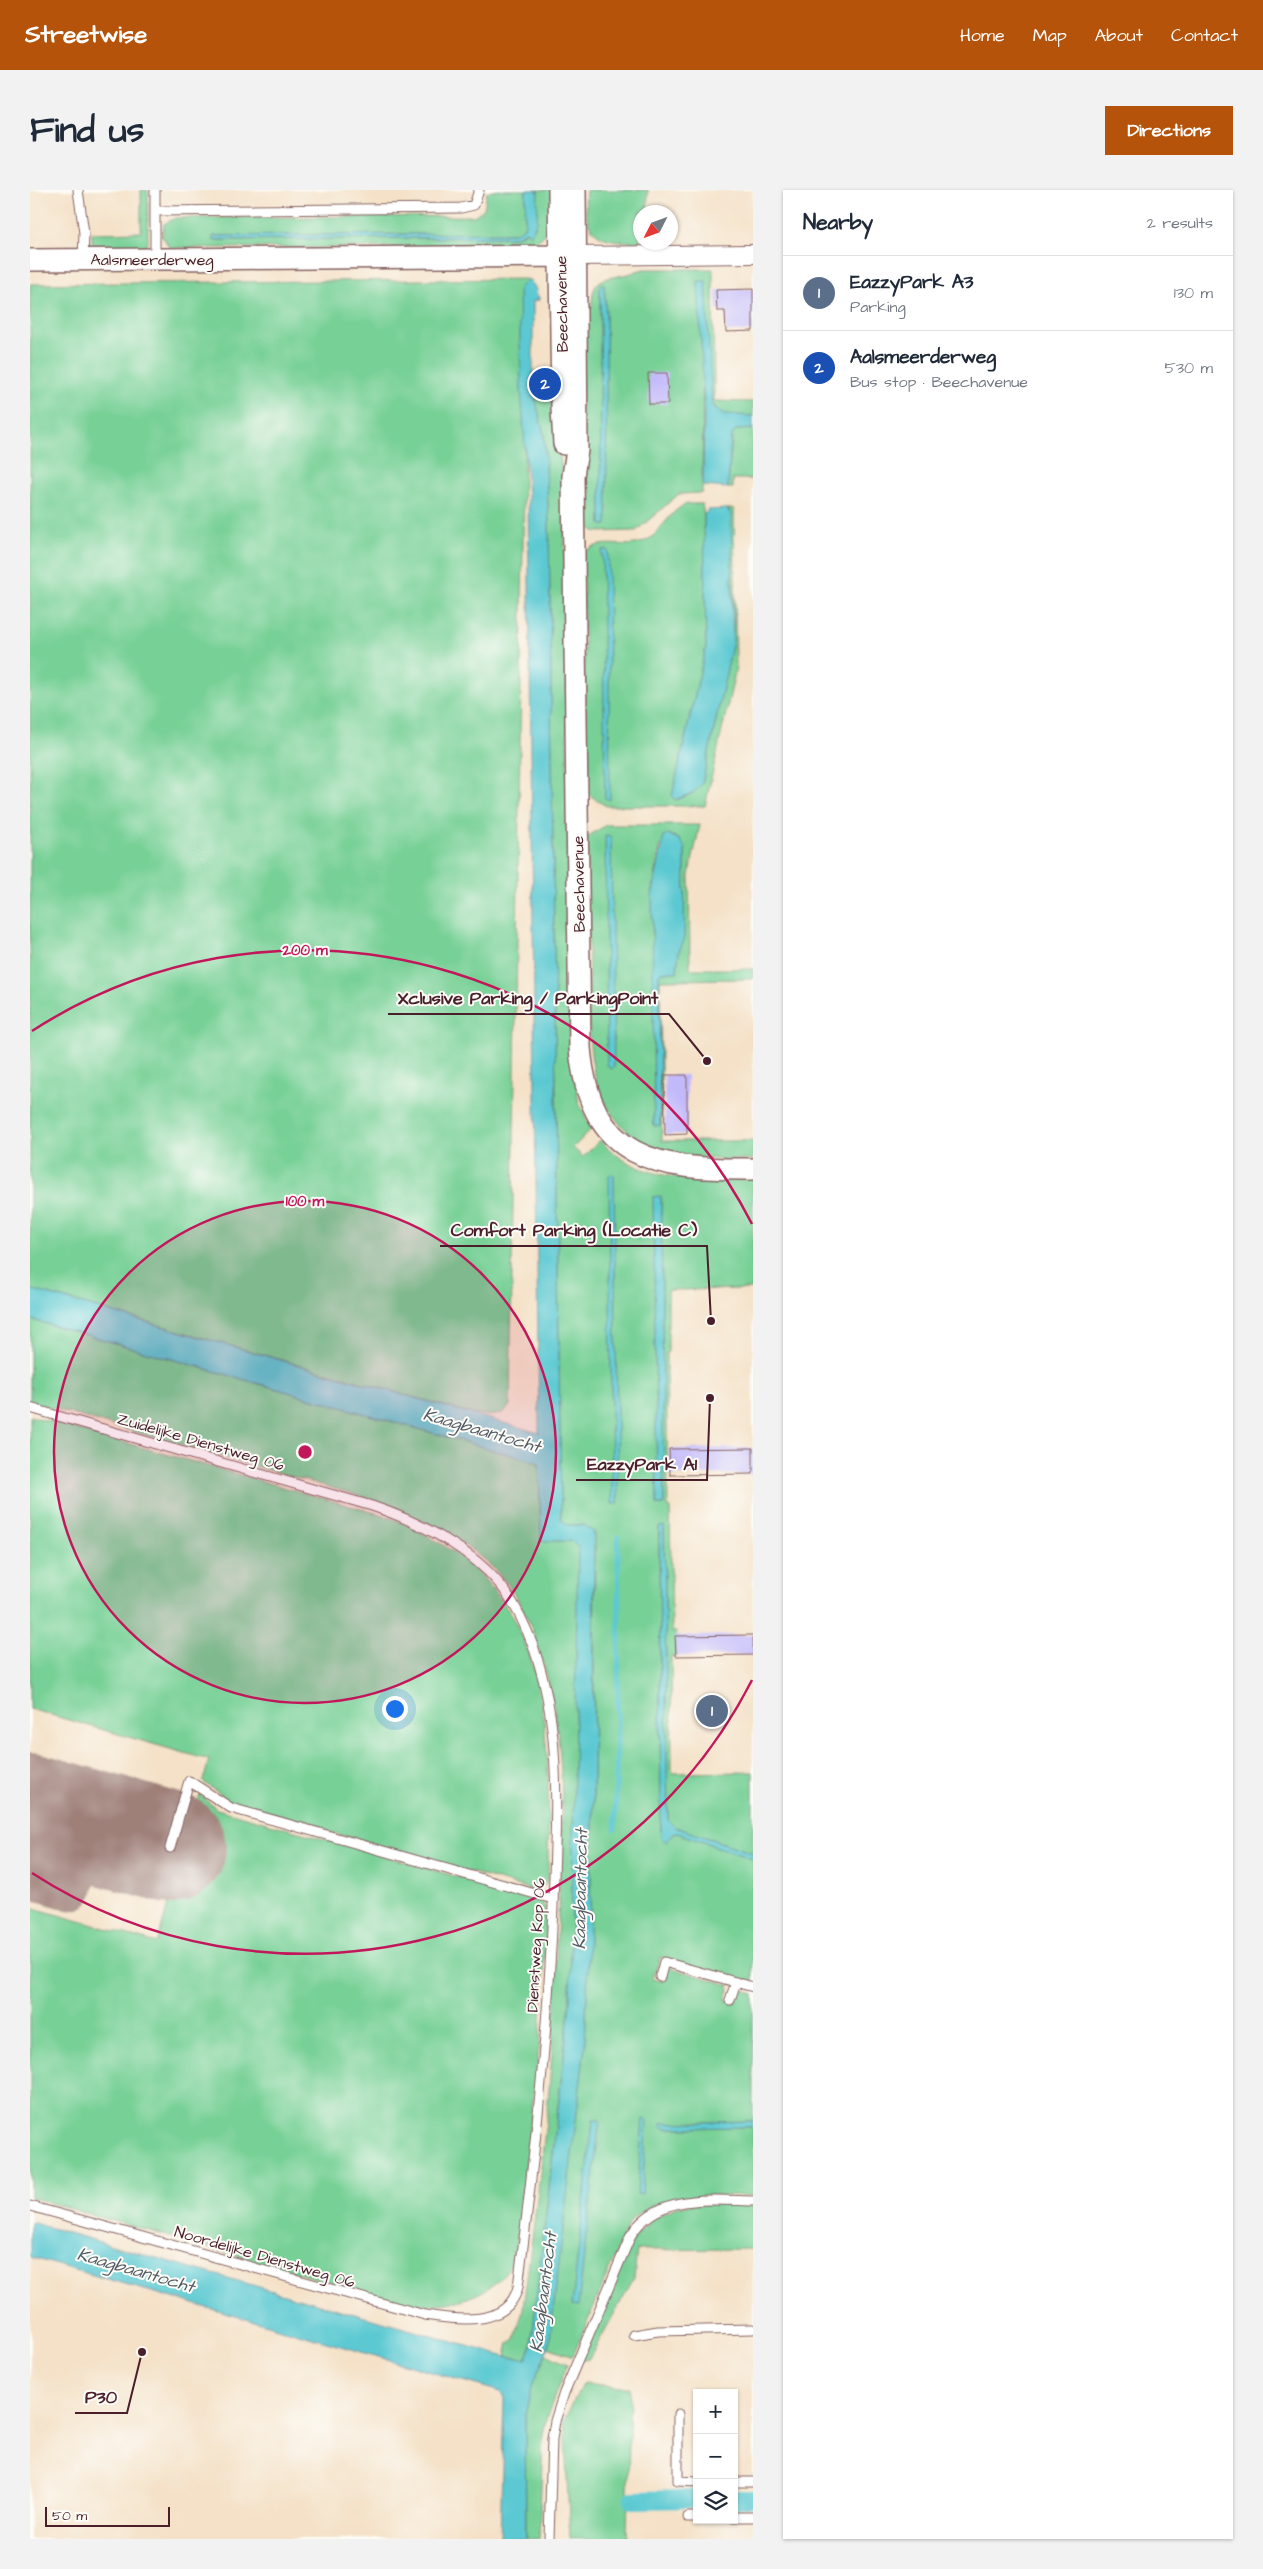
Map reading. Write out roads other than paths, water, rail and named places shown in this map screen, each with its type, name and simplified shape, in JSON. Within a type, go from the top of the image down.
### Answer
[{"type":"street","name":"Beechavenue","points":[[560,190],[568,256],[578,450],[573,476],[580,1048],[586,1085],[596,1111],[606,1127],[624,1145],[642,1156],[658,1162],[695,1169],[753,1169]]},
{"type":"street","name":"Beechavenue","points":[[568,256],[575,190]]},
{"type":"street","name":"Aalsmeerderweg","points":[[30,260],[753,254]]},
{"type":"lane","points":[[78,190],[84,233],[83,260]]},
{"type":"lane","points":[[155,190],[155,259]]},
{"type":"lane","points":[[155,211],[461,208],[474,205],[479,190]]},
{"type":"lane","name":"Zuidelijke Dienstweg 06","points":[[30,1408],[387,1511],[420,1526],[453,1546],[492,1577]]},
{"type":"lane","name":"Dienstweg Kop 06","points":[[492,1577],[506,1593],[520,1618],[541,1674],[549,1705],[554,1751],[555,1788],[553,1899],[542,2084],[518,2287],[509,2305],[493,2315]]},
{"type":"lane","points":[[170,1848],[189,1780],[231,1808],[553,1899]]},
{"type":"lane","points":[[660,1977],[664,1962],[753,1987]]},
{"type":"lane","points":[[730,2000],[736,1982]]},
{"type":"lane","points":[[549,2539],[554,2427],[564,2393],[627,2243],[636,2228],[647,2218],[676,2204],[698,2200],[753,2201]]},
{"type":"lane","name":"Noordelijke Dienstweg 06","points":[[30,2206],[425,2315],[466,2320],[493,2315]]},
{"type":"lane","points":[[634,2335],[658,2331],[753,2329]]},
{"type":"lane","points":[[678,2414],[678,2481],[693,2482]]},
{"type":"lane","points":[[738,2482],[753,2482]]},
{"type":"lane","points":[[738,2517],[753,2517]]},
{"type":"water","points":[[526,190],[538,190],[537,221],[531,235],[526,231],[516,237],[213,240],[213,236],[516,233],[524,227]]},
{"type":"water","name":"Kaagbaantocht","points":[[527,280],[530,280],[539,297],[539,300],[533,301],[533,388],[544,435],[549,523],[561,1519],[567,1525],[583,1525],[594,1532],[593,1823],[585,2045],[550,2338],[548,2348],[533,2383],[525,2414],[526,2539],[500,2539],[504,2398],[501,2392],[30,2257],[30,2222],[506,2357],[526,2359],[531,2348],[570,2002],[578,1546],[571,1541],[541,1541],[539,1463],[30,1319],[30,1289],[539,1433],[528,494],[521,389],[519,288]]},
{"type":"water","points":[[698,281],[706,281],[712,406],[724,414],[753,416],[753,429],[736,430],[731,437],[728,488],[703,486],[704,407]]},
{"type":"water","points":[[601,284],[604,284],[606,316],[607,525],[601,525],[600,288]]},
{"type":"water","points":[[727,509],[731,514],[733,641],[702,784],[693,793],[675,800],[672,796],[706,647],[704,515],[708,510]]},
{"type":"water","points":[[602,550],[608,550],[610,800],[605,798]]},
{"type":"water","points":[[668,834],[680,840],[685,848],[684,940],[679,951],[677,972],[662,972],[659,975],[660,1125],[654,1126],[652,897],[664,836]]},
{"type":"water","points":[[605,836],[611,837],[614,1067],[611,1069],[607,1065]]},
{"type":"water","points":[[609,1175],[614,1175],[618,1504],[612,1504]]},
{"type":"water","points":[[661,1196],[664,1505],[657,1505],[653,1197]]},
{"type":"water","points":[[664,1526],[668,1820],[675,1827],[753,1853],[753,1859],[677,1833],[672,1834],[666,1842],[661,1838],[659,1527]]},
{"type":"water","points":[[643,2119],[647,2120],[642,2194],[637,2194]]},
{"type":"water","points":[[593,2120],[600,2120],[578,2306],[572,2305]]},
{"type":"water","points":[[753,2121],[753,2127],[665,2128],[660,2125],[662,2123]]},
{"type":"waterway","points":[[615,1829],[619,1635],[618,1537]]},
{"type":"waterway","points":[[632,2500],[693,2499]]},
{"type":"waterway","points":[[738,2499],[753,2499]]},
{"type":"place","name":"Aalsmeerderweg","points":[[545,384]]},
{"type":"place","name":"Xclusive Parking / ParkingPoint","points":[[707,1061]]},
{"type":"place","name":"Comfort Parking (Locatie C)","points":[[711,1321]]},
{"type":"place","name":"EazzyPark A1","points":[[710,1398]]},
{"type":"place","name":"EazzyPark A3","points":[[712,1711]]},
{"type":"place","name":"P30","points":[[142,2352]]}]
